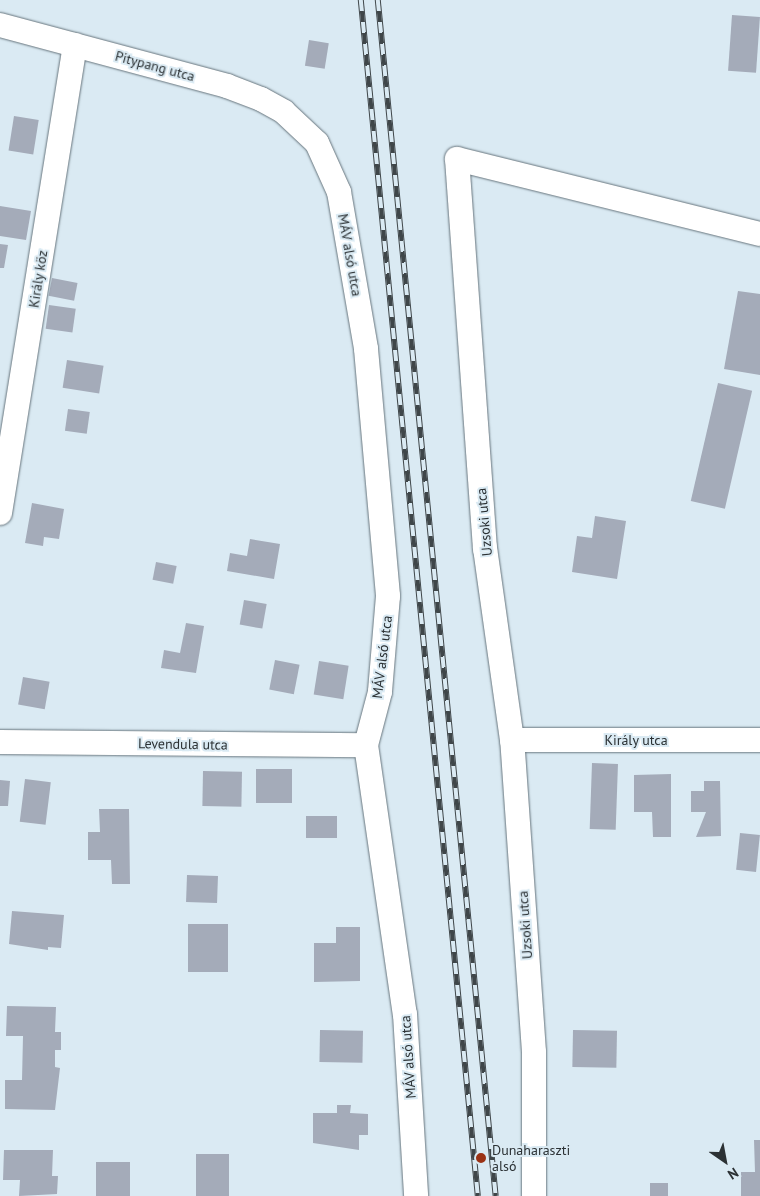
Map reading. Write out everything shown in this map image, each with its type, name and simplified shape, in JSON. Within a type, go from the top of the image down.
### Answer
[{"type":"street","name":"Pitypang utca","points":[[0,24],[227,86],[261,99],[302,127]]},
{"type":"street","name":"Király köz","points":[[0,513],[75,45]]},
{"type":"street","name":"MÁV alsó utca","points":[[302,127],[317,143],[339,192],[366,350],[388,596],[380,692],[366,745],[406,1014],[416,1196]]},
{"type":"street","name":"Uzsoki utca","points":[[534,1196],[534,1052],[512,740],[485,549],[457,159],[760,234]]},
{"type":"street","name":"Király utca","points":[[512,740],[760,740]]},
{"type":"street","name":"Levendula utca","points":[[0,742],[366,745]]},
{"type":"building","points":[[732,15],[760,17],[756,73],[728,71]]},
{"type":"building","points":[[309,40],[329,43],[325,69],[305,66]]},
{"type":"building","points":[[14,116],[39,120],[33,154],[9,151]]},
{"type":"building","points":[[0,206],[31,211],[26,240],[0,236]]},
{"type":"building","points":[[0,244],[8,245],[4,268],[0,268]]},
{"type":"building","points":[[52,278],[78,283],[74,301],[49,296]]},
{"type":"building","points":[[738,291],[760,294],[760,375],[724,369]]},
{"type":"building","points":[[49,305],[76,309],[72,333],[46,329]]},
{"type":"building","points":[[67,360],[104,366],[99,393],[63,388]]},
{"type":"building","points":[[718,383],[752,391],[725,509],[691,501]]},
{"type":"building","points":[[68,409],[90,412],[87,434],[65,431]]},
{"type":"building","points":[[32,503],[64,509],[59,539],[44,537],[43,546],[25,543]]},
{"type":"building","points":[[595,516],[626,521],[617,579],[572,572],[577,536],[592,538]]},
{"type":"building","points":[[250,539],[280,544],[274,579],[227,571],[230,553],[247,556]]},
{"type":"building","points":[[156,562],[177,566],[173,584],[153,580]]},
{"type":"building","points":[[244,600],[267,604],[262,629],[240,625]]},
{"type":"building","points":[[186,623],[204,626],[196,673],[161,668],[164,650],[180,653]]},
{"type":"building","points":[[275,660],[300,665],[294,694],[269,689]]},
{"type":"building","points":[[319,661],[349,666],[343,699],[314,695]]},
{"type":"building","points":[[23,677],[50,682],[45,709],[18,705]]},
{"type":"building","points":[[592,763],[618,764],[616,830],[590,829]]},
{"type":"building","points":[[256,769],[292,769],[292,803],[256,803]]},
{"type":"building","points":[[203,771],[242,772],[241,807],[202,806]]},
{"type":"building","points":[[671,774],[671,837],[653,837],[652,812],[634,812],[634,775]]},
{"type":"building","points":[[25,779],[51,782],[46,825],[20,822]]},
{"type":"building","points":[[0,780],[10,781],[8,806],[0,806]]},
{"type":"building","points":[[704,781],[720,781],[721,836],[696,837],[706,812],[691,812],[691,791],[704,791]]},
{"type":"building","points":[[99,809],[129,809],[130,884],[112,884],[111,860],[88,860],[88,832],[100,832]]},
{"type":"building","points":[[306,816],[337,816],[337,838],[306,838]]},
{"type":"building","points":[[740,833],[760,835],[756,872],[736,870]]},
{"type":"building","points":[[187,875],[218,876],[217,903],[186,902]]},
{"type":"building","points":[[12,911],[64,915],[61,948],[48,947],[48,950],[9,944]]},
{"type":"building","points":[[188,924],[228,924],[228,972],[188,972]]},
{"type":"building","points":[[336,927],[360,927],[360,981],[314,982],[314,943],[336,943]]},
{"type":"building","points":[[7,1006],[56,1007],[55,1032],[61,1032],[61,1050],[55,1050],[55,1067],[60,1068],[55,1110],[5,1109],[5,1080],[22,1080],[23,1036],[6,1036]]},
{"type":"building","points":[[320,1030],[363,1031],[362,1063],[319,1062]]},
{"type":"building","points":[[573,1030],[617,1031],[616,1068],[572,1067]]},
{"type":"building","points":[[337,1105],[351,1105],[350,1113],[368,1114],[368,1135],[359,1135],[359,1150],[313,1143],[313,1113],[337,1113]]},
{"type":"building","points":[[754,1140],[760,1140],[760,1196],[741,1196],[741,1172],[755,1172]]},
{"type":"building","points":[[4,1150],[53,1150],[52,1176],[58,1176],[57,1194],[19,1196],[20,1180],[3,1180]]},
{"type":"building","points":[[196,1154],[229,1154],[229,1196],[196,1196]]},
{"type":"building","points":[[96,1162],[130,1162],[130,1196],[96,1196]]},
{"type":"building","points":[[650,1183],[668,1183],[668,1196],[650,1196]]},
{"type":"railway","points":[[361,0],[478,1196]]},
{"type":"railway","points":[[378,0],[496,1196]]},
{"type":"place","name":"Dunaharaszti alsó","points":[[481,1158]]}]
